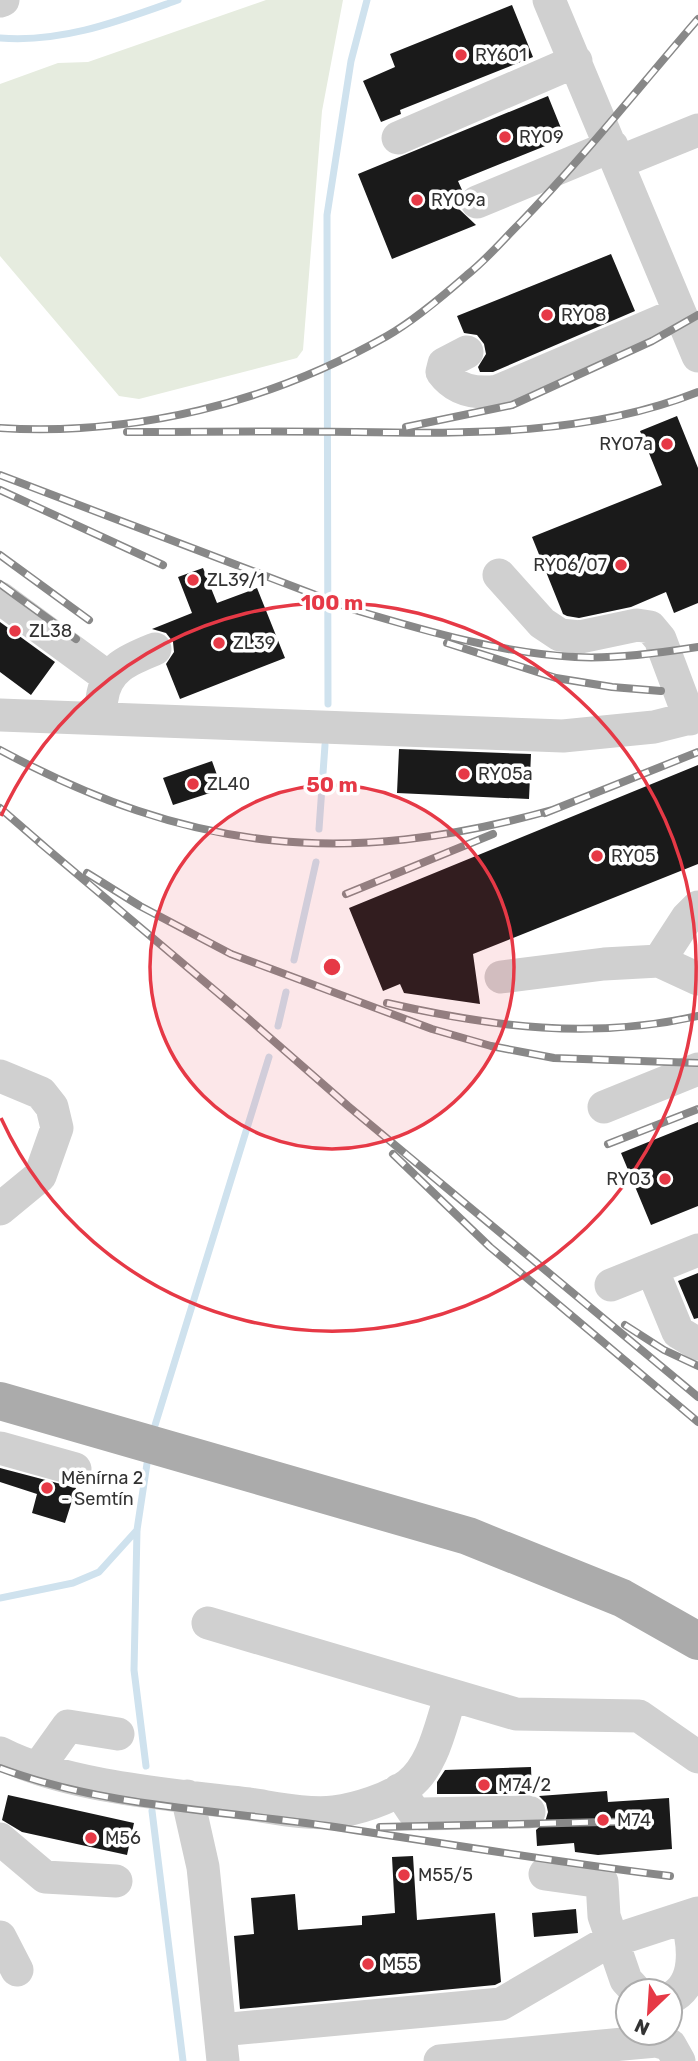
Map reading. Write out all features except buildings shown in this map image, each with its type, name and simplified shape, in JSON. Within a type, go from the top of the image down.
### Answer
[{"type":"main road","points":[[0,1401],[468,1536],[622,1598],[698,1641]]},
{"type":"lane","points":[[549,0],[696,347]]},
{"type":"lane","points":[[398,138],[576,61]]},
{"type":"lane","points":[[477,202],[615,154],[698,130]]},
{"type":"lane","points":[[467,352],[444,364],[445,377],[472,391],[498,391],[680,313]]},
{"type":"lane","points":[[0,715],[563,736],[654,727],[694,717],[660,639],[650,627],[637,625],[579,636],[560,635],[542,622],[499,575]]},
{"type":"lane","points":[[0,598],[109,678]]},
{"type":"lane","points":[[101,719],[103,690],[109,678],[124,663],[155,649]]},
{"type":"lane","points":[[659,961],[687,918],[698,907]]},
{"type":"lane","points":[[501,977],[604,964],[659,961],[698,979]]},
{"type":"lane","points":[[604,1107],[698,1069]]},
{"type":"lane","points":[[0,1076],[41,1093],[52,1107],[57,1128],[40,1176],[0,1209]]},
{"type":"lane","points":[[611,1285],[698,1250]]},
{"type":"lane","points":[[652,1269],[678,1332],[698,1344]]},
{"type":"lane","points":[[0,1447],[75,1469]]},
{"type":"lane","points":[[208,1623],[528,1716],[639,1716],[698,1757]]},
{"type":"lane","points":[[12,1765],[187,1796],[332,1812],[399,1790],[416,1779],[424,1769],[451,1695]]},
{"type":"lane","points":[[12,1765],[68,1726],[118,1734]]},
{"type":"lane","points":[[399,1790],[413,1811],[422,1814],[529,1812]]},
{"type":"lane","points":[[187,1796],[203,1867],[221,2046],[501,2004],[612,1941],[692,1915],[698,1966],[691,1984],[684,1989]]},
{"type":"lane","points":[[0,1839],[45,1877],[117,1881]]},
{"type":"lane","points":[[545,1874],[602,1882],[604,1916],[625,1977]]},
{"type":"lane","points":[[0,1937],[17,1970]]},
{"type":"lane","points":[[440,2061],[614,2041]]},
{"type":"shaded area","points":[[266,0],[343,0],[322,111],[303,350],[297,358],[139,399],[119,396],[0,256],[0,84],[58,63],[88,62]]},
{"type":"waterway","points":[[0,38],[23,39],[68,34],[112,23],[178,0]]},
{"type":"waterway","points":[[328,704],[327,215],[351,61],[367,0]]},
{"type":"waterway","points":[[319,829],[325,745]]},
{"type":"waterway","points":[[294,960],[316,862]]},
{"type":"waterway","points":[[278,1026],[286,992]]},
{"type":"waterway","points":[[152,1435],[269,1057]]},
{"type":"waterway","points":[[146,1766],[134,1670],[137,1530],[148,1457]]},
{"type":"waterway","points":[[0,1598],[73,1583],[99,1572],[137,1530]]},
{"type":"waterway","points":[[152,1811],[183,2061]]},
{"type":"railway","points":[[0,428],[101,426],[200,410],[296,380],[387,336],[428,307],[494,250],[566,173],[698,19]]},
{"type":"railway","points":[[406,427],[512,405],[652,341],[698,315]]},
{"type":"railway","points":[[127,432],[442,433],[529,429],[615,417],[698,392]]},
{"type":"railway","points":[[0,475],[355,610],[464,640],[519,651],[575,657],[621,656],[698,647]]},
{"type":"railway","points":[[0,490],[163,565]]},
{"type":"railway","points":[[0,555],[89,620]]},
{"type":"railway","points":[[0,584],[76,639]]},
{"type":"railway","points":[[447,643],[556,678],[661,691]]},
{"type":"railway","points":[[0,750],[70,784],[137,811],[203,829],[269,840],[336,843],[405,839],[476,828],[552,810]]},
{"type":"railway","points":[[545,813],[698,752]]},
{"type":"railway","points":[[0,808],[45,847]]},
{"type":"railway","points":[[346,894],[493,834]]},
{"type":"railway","points":[[39,842],[348,1106],[698,1397]]},
{"type":"railway","points":[[87,873],[140,906],[231,954],[432,1029],[491,1046],[554,1058],[698,1063]]},
{"type":"railway","points":[[387,1003],[465,1019],[542,1028],[619,1027],[698,1016]]},
{"type":"railway","points":[[608,1144],[698,1109]]},
{"type":"railway","points":[[393,1154],[490,1247],[698,1422]]},
{"type":"railway","points":[[625,1325],[664,1350],[698,1366]]},
{"type":"railway","points":[[0,1768],[80,1791],[162,1806],[328,1826],[670,1876]]},
{"type":"railway","points":[[380,1827],[648,1821]]},
{"type":"place","name":"RY601","points":[[461,55]]},
{"type":"place","name":"RY09","points":[[505,137]]},
{"type":"place","name":"RY09a","points":[[417,200]]},
{"type":"place","name":"RY08","points":[[547,315]]},
{"type":"place","name":"RYO7a","points":[[667,444]]},
{"type":"place","name":"RY06/07","points":[[621,565]]},
{"type":"place","name":"ZL39/1","points":[[193,580]]},
{"type":"place","name":"ZL38","points":[[15,631]]},
{"type":"place","name":"ZL39","points":[[219,643]]},
{"type":"place","name":"RY05a","points":[[464,774]]},
{"type":"place","name":"ZL40","points":[[193,784]]},
{"type":"place","name":"RY05","points":[[597,856]]},
{"type":"place","name":"RY03","points":[[665,1179]]},
{"type":"place","name":"Měnírna 2 - Semtín","points":[[47,1488]]},
{"type":"place","name":"M74/2","points":[[484,1785]]},
{"type":"place","name":"M74","points":[[603,1820]]},
{"type":"place","name":"M56","points":[[91,1838]]},
{"type":"place","name":"M55/5","points":[[404,1875]]},
{"type":"place","name":"M55","points":[[368,1964]]}]
